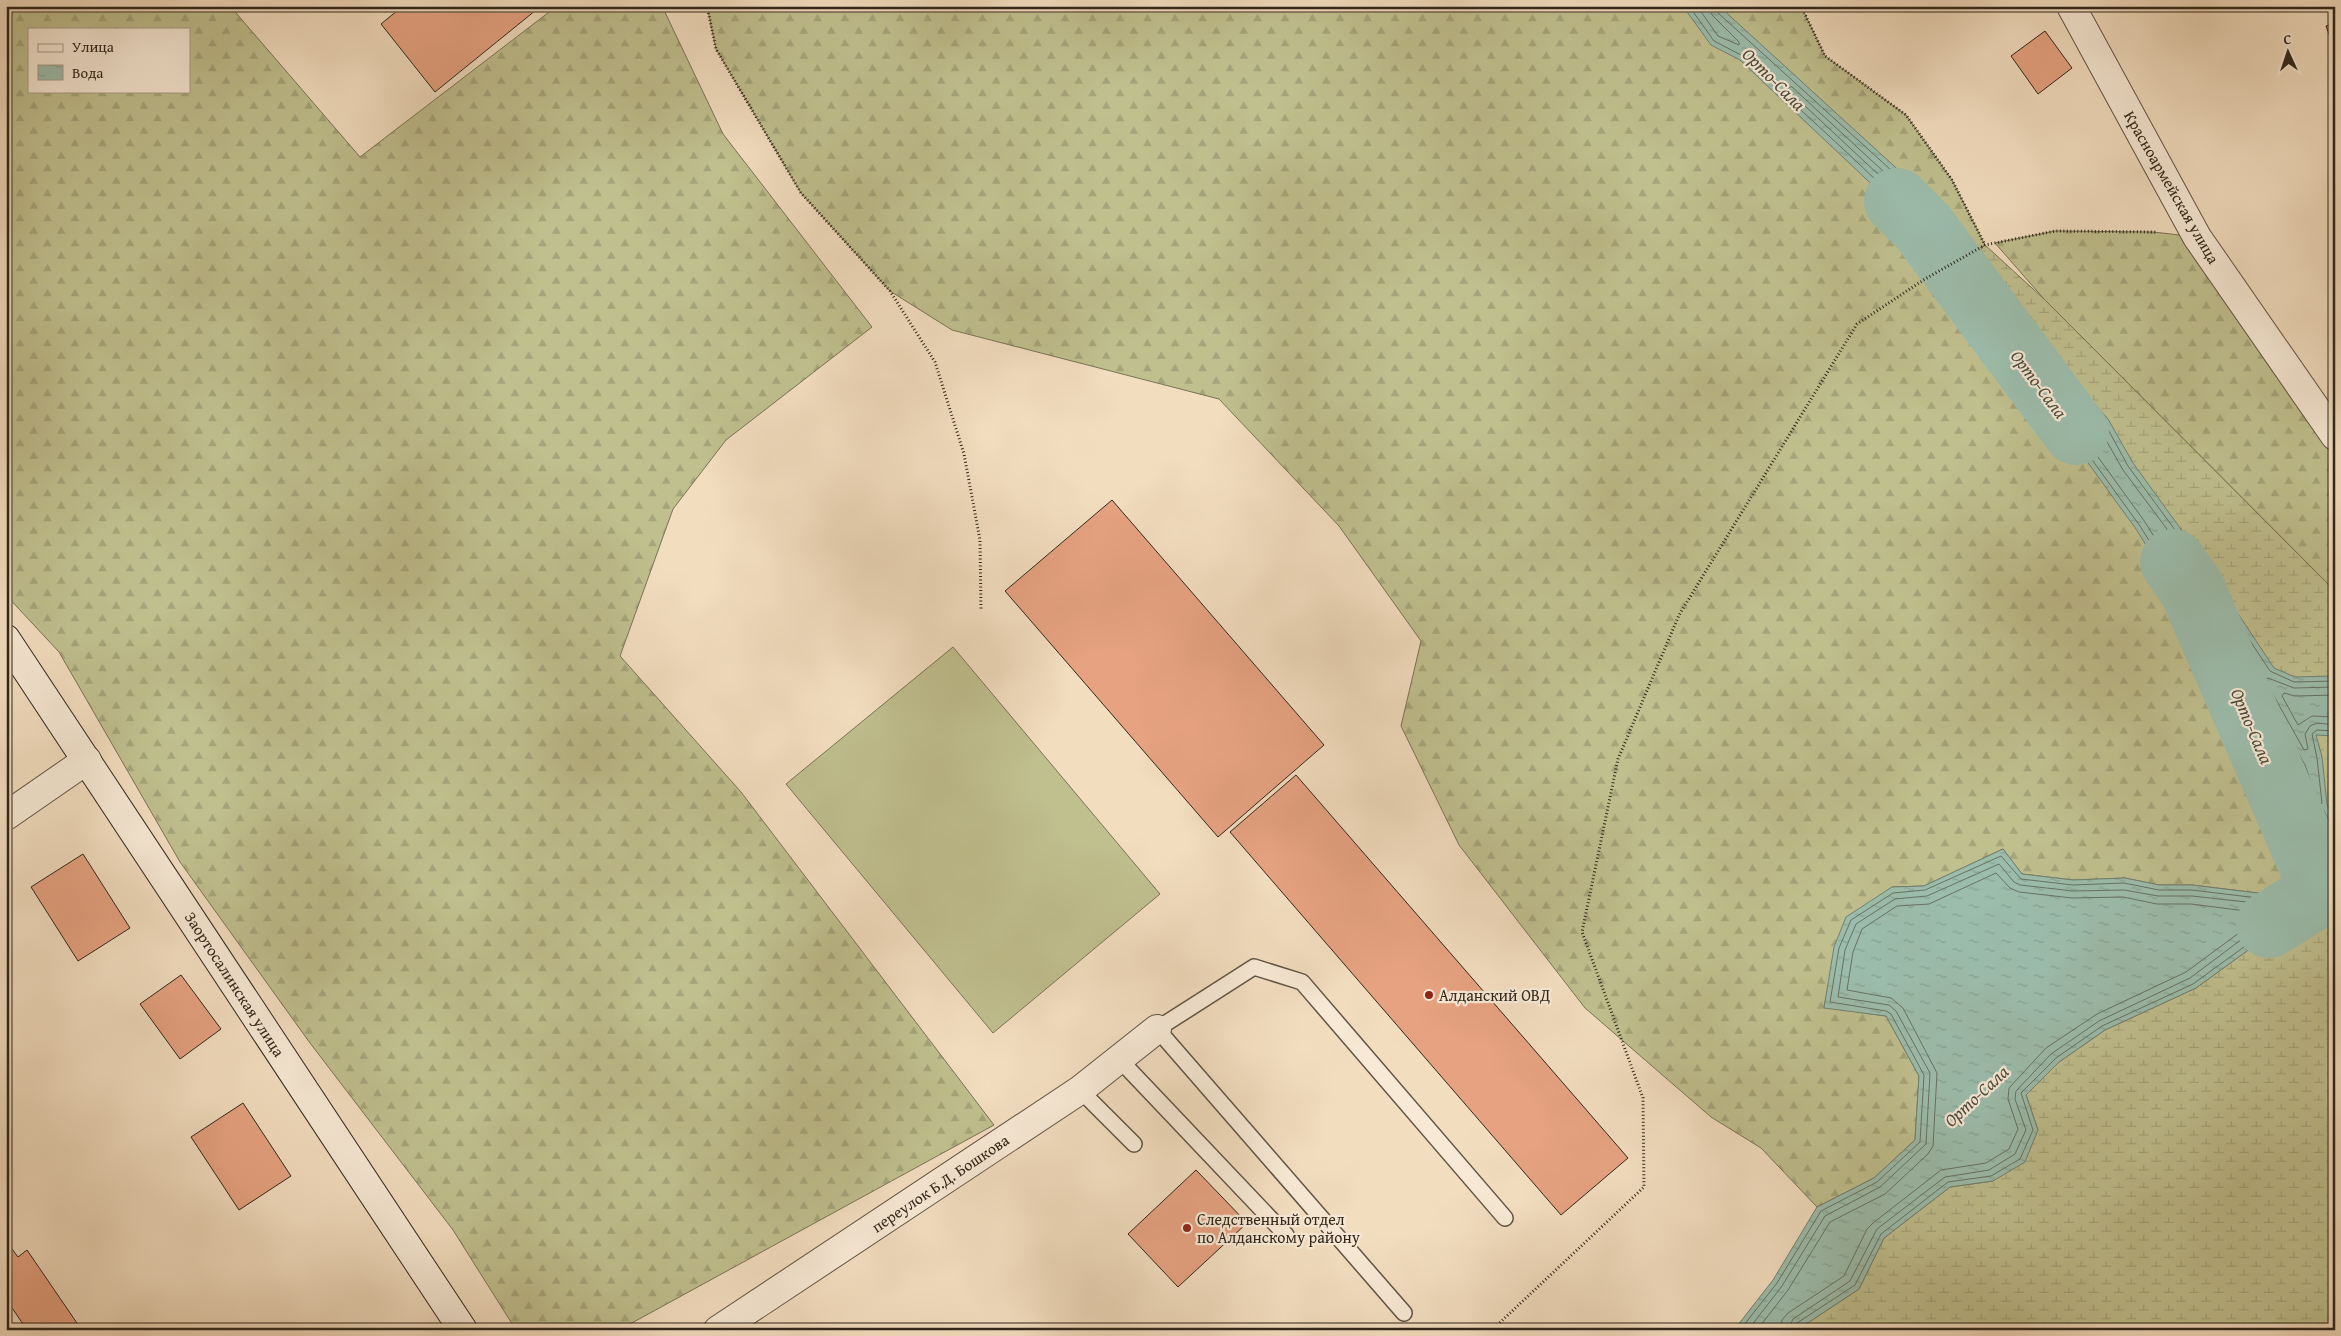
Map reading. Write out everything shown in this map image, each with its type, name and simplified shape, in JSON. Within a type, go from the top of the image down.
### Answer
[{"type":"street","name":"Красноармейская улица","points":[[2071,6],[2197,237],[2335,436]]},
{"type":"street","name":"Заортосалинская улица","points":[[6,639],[463,1330]]},
{"type":"street","points":[[6,816],[87,760]]},
{"type":"street","name":"переулок Б.Д. Бошкова","points":[[718,1330],[1080,1090],[1157,1029]]},
{"type":"lane","points":[[1404,1313],[1157,1029],[1254,967],[1302,982],[1505,1218]]},
{"type":"lane","points":[[1119,1059],[1286,1235]]},
{"type":"lane","points":[[1080,1090],[1134,1144]]},
{"type":"path","points":[[707,6],[716,49],[801,193],[890,291],[935,362],[964,454],[980,540],[981,611]]},
{"type":"path","points":[[1801,6],[1825,56],[1906,115],[1952,180],[1984,245]]},
{"type":"path","points":[[1492,1330],[1644,1187],[1642,1098],[1582,932],[1618,759],[1679,615],[1857,324],[1984,245],[2055,232],[2153,232],[2197,237]]},
{"type":"green space","points":[[6,6],[230,6],[360,157],[557,6],[662,6],[723,134],[872,327],[726,440],[673,509],[620,656],[741,792],[994,1125],[619,1330],[516,1330],[453,1230],[310,1043],[180,862],[59,652],[6,595]]},
{"type":"green space","points":[[707,6],[1801,6],[1825,56],[1906,115],[1952,180],[1985,245],[1925,279],[1934,297],[1956,272],[2192,589],[2323,891],[2266,894],[2192,885],[2159,885],[2125,878],[2073,880],[2022,874],[2003,849],[1924,886],[1892,887],[1828,988],[1824,1007],[1886,1016],[1919,1076],[1915,1140],[1874,1178],[1817,1207],[1761,1148],[1711,1117],[1585,1008],[1459,845],[1401,726],[1421,641],[1339,526],[1219,399],[952,330],[890,291],[801,193],[716,49]]},
{"type":"green space","points":[[2055,231],[2153,232],[2197,237],[2335,436],[2335,591],[2044,299],[1995,243]]},
{"type":"green space","points":[[1985,245],[2044,299],[2335,591],[2335,1330],[1797,1330],[1859,1289],[1884,1238],[1950,1187],[1993,1181],[2038,1130],[2026,1095],[2059,1062],[2105,1030],[2196,988],[2262,940],[2323,891],[2192,589],[1956,272]]},
{"type":"green space","points":[[953,647],[1160,894],[993,1033],[786,784]]},
{"type":"water","points":[[1680,6],[1719,6],[1906,177],[1954,244],[2108,419],[2133,463],[2196,550],[2274,668],[2295,677],[2335,676],[2335,736],[2316,735],[2322,757],[2327,804],[2335,823],[2335,877],[2332,882],[2262,940],[2196,988],[2105,1030],[2059,1062],[2026,1095],[2038,1130],[2025,1162],[1993,1181],[1950,1187],[1884,1238],[1859,1289],[1797,1330],[1734,1330],[1773,1280],[1817,1207],[1874,1178],[1915,1140],[1919,1076],[1886,1016],[1824,1008],[1834,947],[1846,917],[1892,887],[1924,886],[2003,849],[2022,874],[2073,880],[2125,878],[2159,885],[2192,885],[2266,894],[2291,894],[2306,877],[2323,844],[2301,768],[2246,668],[2198,628],[2136,529],[2041,398],[2010,337],[1984,294],[1934,251],[1900,211],[1740,60],[1711,45],[1685,9]]},
{"type":"building","points":[[403,6],[541,6],[435,92],[381,24]]},
{"type":"building","points":[[2335,23],[2335,51],[2326,26]]},
{"type":"building","points":[[2045,31],[2072,68],[2038,94],[2011,56]]},
{"type":"building","points":[[1112,500],[1324,745],[1218,837],[1005,591]]},
{"type":"building","name":"Алданский ОВД","points":[[1296,775],[1628,1158],[1561,1215],[1230,832]]},
{"type":"building","points":[[83,854],[130,928],[78,961],[31,887]]},
{"type":"building","points":[[181,975],[221,1029],[180,1059],[140,1004]]},
{"type":"building","points":[[243,1103],[291,1176],[239,1210],[191,1137]]},
{"type":"building","name":"Следственный отдел по Алданскому району","points":[[1196,1170],[1247,1223],[1178,1287],[1128,1234]]},
{"type":"building","points":[[6,1241],[18,1257],[27,1250],[79,1326],[73,1330],[27,1330],[6,1299]]},
{"type":"waterway","name":"Орто-Сала","points":[[1897,201],[1923,227],[2076,432]]},
{"type":"waterway","name":"Орто-Сала","points":[[2173,562],[2192,589],[2323,891],[2269,925]]},
{"type":"place","name":"Алданский ОВД","points":[[1429,995]]},
{"type":"place","name":"Следственный отдел по Алданскому району","points":[[1187,1228]]}]
